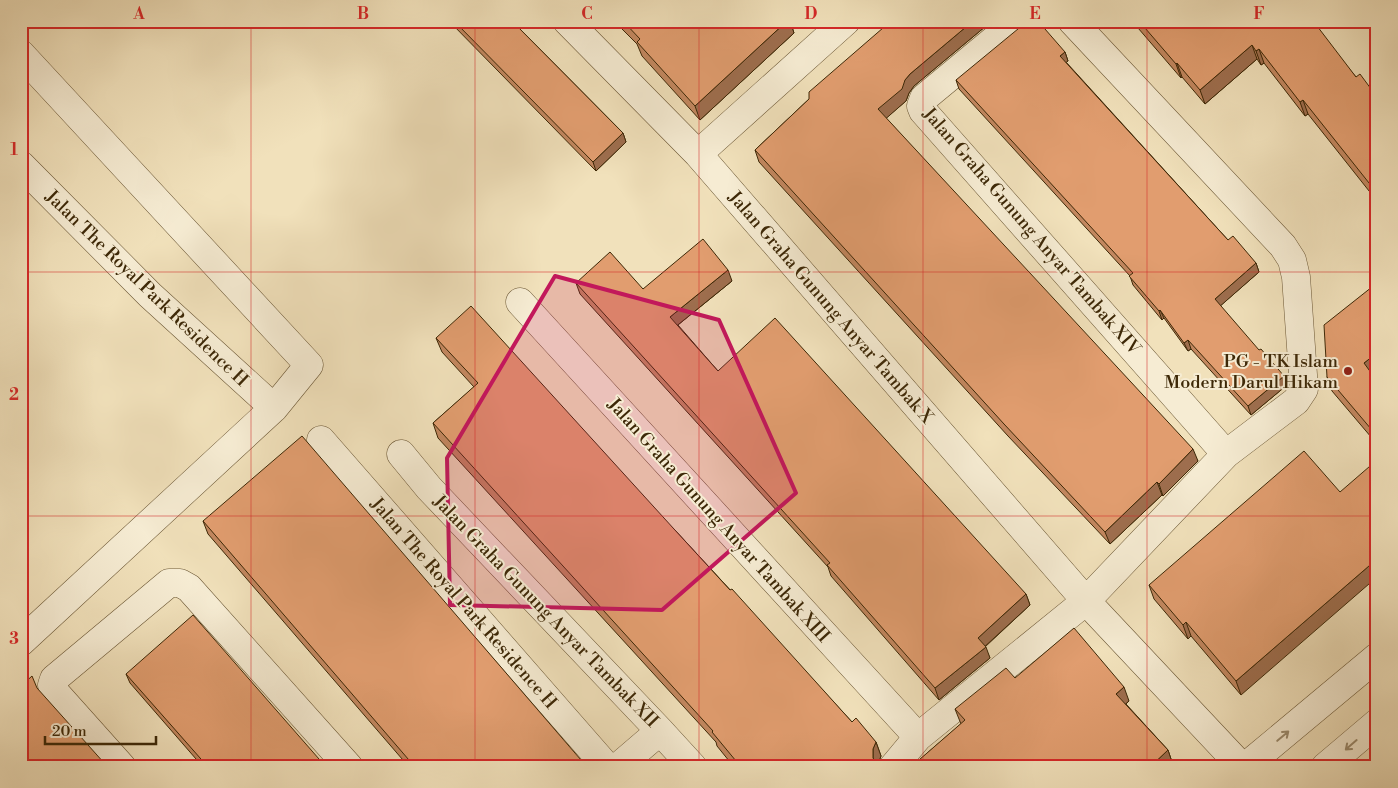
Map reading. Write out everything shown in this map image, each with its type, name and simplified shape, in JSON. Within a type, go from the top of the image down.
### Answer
[{"type":"street","name":"Jalan Graha Gunung Anyar Tambak X","points":[[567,21],[698,154],[1086,601],[1244,767]]},
{"type":"street","name":"Jalan Graha Gunung Anyar Tambak XIV","points":[[1017,21],[924,98],[921,106],[923,111],[1226,454]]},
{"type":"street","points":[[893,767],[918,737],[1086,601],[1226,454],[1296,401],[1304,389],[1296,277],[1292,260],[1276,239],[1072,21]]},
{"type":"street","points":[[698,154],[837,24]]},
{"type":"street","points":[[21,54],[309,365],[274,408],[21,642]]},
{"type":"street","name":"Jalan The Royal Park Residence H","points":[[21,165],[150,295],[274,408]]},
{"type":"street","name":"Jalan Graha Gunung Anyar Tambak XIII","points":[[520,302],[918,737]]},
{"type":"street","name":"Jalan The Royal Park Residence H","points":[[321,440],[615,766]]},
{"type":"street","name":"Jalan Graha Gunung Anyar Tambak XII","points":[[401,454],[428,488],[657,734],[693,767]]},
{"type":"street","points":[[122,767],[54,691],[52,685],[54,679],[169,583],[180,583],[189,588],[349,767]]},
{"type":"street","points":[[1244,767],[1377,657]]},
{"type":"street","points":[[1325,767],[1377,722]]},
{"type":"street","points":[[615,766],[657,734]]},
{"type":"highlighted area","points":[[555,276],[719,320],[796,493],[662,610],[450,605],[447,458]]},
{"type":"building","points":[[454,21],[512,21],[623,133],[593,162]]},
{"type":"building","points":[[623,21],[787,21],[695,106],[637,42],[640,39]]},
{"type":"building","points":[[891,21],[973,21],[910,74],[905,80],[902,89],[878,109],[1193,449],[1159,484],[1157,482],[1105,532],[1004,424],[755,150],[809,99],[809,92]]},
{"type":"building","points":[[1026,21],[1038,21],[1065,52],[1060,56],[1228,240],[1233,236],[1256,263],[1215,299],[1284,376],[1248,406],[1188,340],[1184,343],[1160,310],[1129,276],[1133,273],[956,80]]},
{"type":"building","points":[[1139,21],[1309,21],[1311,24],[1314,22],[1356,77],[1360,74],[1377,97],[1377,193],[1303,100],[1300,102],[1259,49],[1256,51],[1252,45],[1200,90]]},
{"type":"building","points":[[703,239],[728,270],[670,317],[718,371],[775,318],[1026,594],[978,638],[986,647],[935,688],[827,565],[830,563],[576,283],[610,252],[643,289]]},
{"type":"building","name":"PG - TK Islam Modern Darul Hikam","points":[[1377,283],[1377,353],[1364,363],[1377,381],[1377,436],[1327,377],[1324,325]]},
{"type":"building","points":[[471,306],[852,722],[856,718],[876,742],[873,749],[873,758],[882,767],[808,767],[805,763],[801,767],[741,767],[713,731],[433,423],[478,383],[436,338]]},
{"type":"building","points":[[302,436],[587,767],[415,767],[203,521]]},
{"type":"building","points":[[1304,451],[1340,492],[1377,460],[1377,559],[1236,681],[1186,622],[1183,625],[1149,585]]},
{"type":"building","points":[[193,615],[326,767],[208,767],[126,674]]},
{"type":"building","points":[[1074,628],[1124,687],[1116,694],[1168,750],[1150,767],[911,767],[965,720],[955,709],[1006,668],[1015,678]]},
{"type":"building","points":[[32,676],[37,688],[105,764],[110,767],[21,767],[21,686]]},
{"type":"place","name":"PG - TK Islam Modern Darul Hikam","points":[[1348,371]]}]
